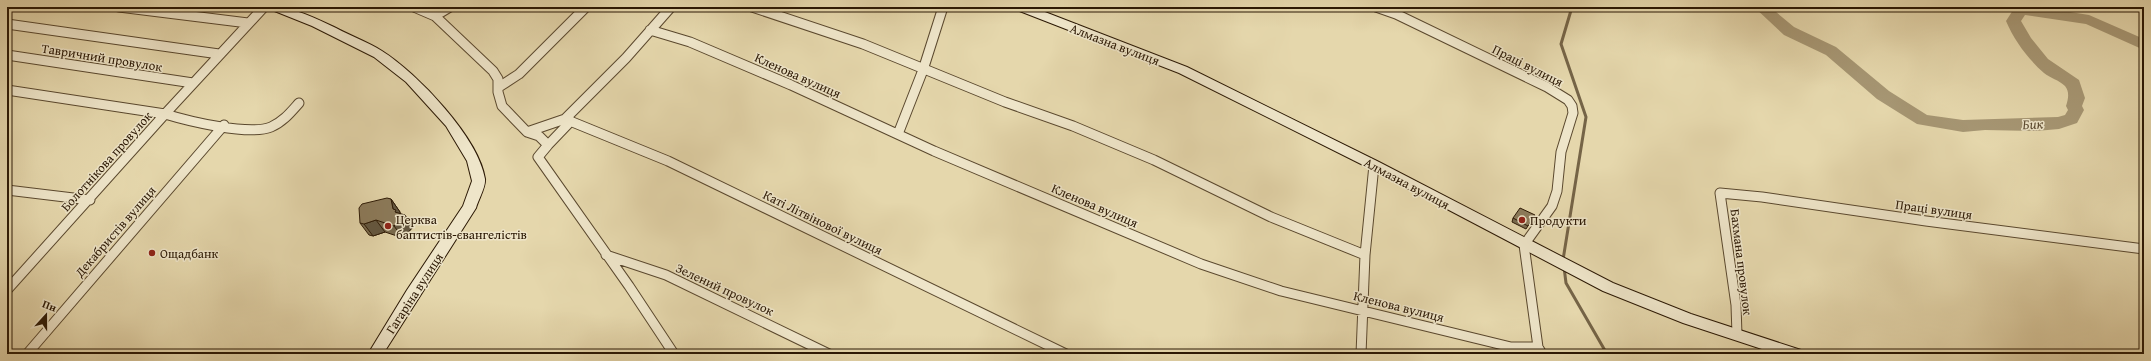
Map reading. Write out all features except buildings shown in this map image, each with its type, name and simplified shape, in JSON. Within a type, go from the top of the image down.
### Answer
[{"type":"main road","name":"Гагаріна вулиця","points":[[276,7],[316,23],[378,54],[410,79],[450,123],[473,160],[479,181],[469,208],[412,294],[375,354]]},
{"type":"main road","name":"Алмазна вулиця","points":[[1021,7],[1183,70],[1374,165],[1550,259],[1615,290],[1688,319],[1796,354]]},
{"type":"street","points":[[119,7],[248,23]]},
{"type":"street","points":[[264,7],[219,54],[166,114],[182,120],[259,130],[268,129],[280,123],[299,104]]},
{"type":"street","points":[[414,7],[435,16],[493,71],[498,79],[502,106],[527,132],[540,136],[548,145]]},
{"type":"street","points":[[435,16],[450,7]]},
{"type":"street","points":[[499,86],[519,74],[586,7]]},
{"type":"street","points":[[671,7],[568,120],[538,157],[674,354]]},
{"type":"street","points":[[752,7],[863,44],[918,65],[923,70],[1005,102],[1073,126],[1154,160],[1271,217],[1365,255]]},
{"type":"street","points":[[898,134],[923,70],[943,7]]},
{"type":"street","name":"Праці вулиця","points":[[1376,7],[1396,14],[1547,87],[1568,100],[1572,106],[1572,121],[1561,152],[1557,191],[1552,206],[1524,245]]},
{"type":"street","points":[[7,24],[219,54]]},
{"type":"street","name":"Кленова вулиця","points":[[650,30],[690,42],[791,84],[898,134],[1201,264],[1281,292],[1363,310],[1511,347],[1540,350]]},
{"type":"street","name":"Тавричний провулок","points":[[7,55],[193,83]]},
{"type":"street","name":"Болотнікова провулок","points":[[7,90],[166,114]]},
{"type":"street","name":"Болотнікова провулок","points":[[7,290],[90,200],[166,114]]},
{"type":"street","points":[[527,132],[568,120]]},
{"type":"street","name":"Каті Літвінової вулиця","points":[[568,120],[668,161],[1066,354]]},
{"type":"street","name":"Декабристів вулиця","points":[[27,354],[224,126]]},
{"type":"street","points":[[1361,354],[1365,255],[1374,165]]},
{"type":"street","points":[[7,190],[90,200]]},
{"type":"street","name":"Праці вулиця","points":[[1720,193],[1762,197],[1926,221],[2144,249]]},
{"type":"street","name":"Бахмана провулок","points":[[1720,193],[1736,305],[1737,335]]},
{"type":"street","points":[[1524,245],[1540,350]]},
{"type":"street","name":"Зелений провулок","points":[[606,255],[666,275],[829,354]]},
{"type":"waterway","points":[[1563,260],[1586,117],[1561,44],[1572,7]]},
{"type":"waterway","name":"Бик","points":[[1761,7],[1789,31],[1831,51],[1883,95],[1923,120],[1963,126],[1985,124],[2036,125],[2059,123],[2071,119],[2076,110],[2074,106],[2077,98],[2073,84],[2043,63],[2031,49],[2016,27],[2013,21],[2021,9],[2089,20],[2144,45]]},
{"type":"waterway","points":[[1564,267],[1566,283],[1607,354]]},
{"type":"place","name":"Продукти","points":[[1522,220]]},
{"type":"place","name":"Церква баптистів-євангелістів","points":[[388,226]]},
{"type":"place","name":"Ощадбанк","points":[[152,253]]}]
